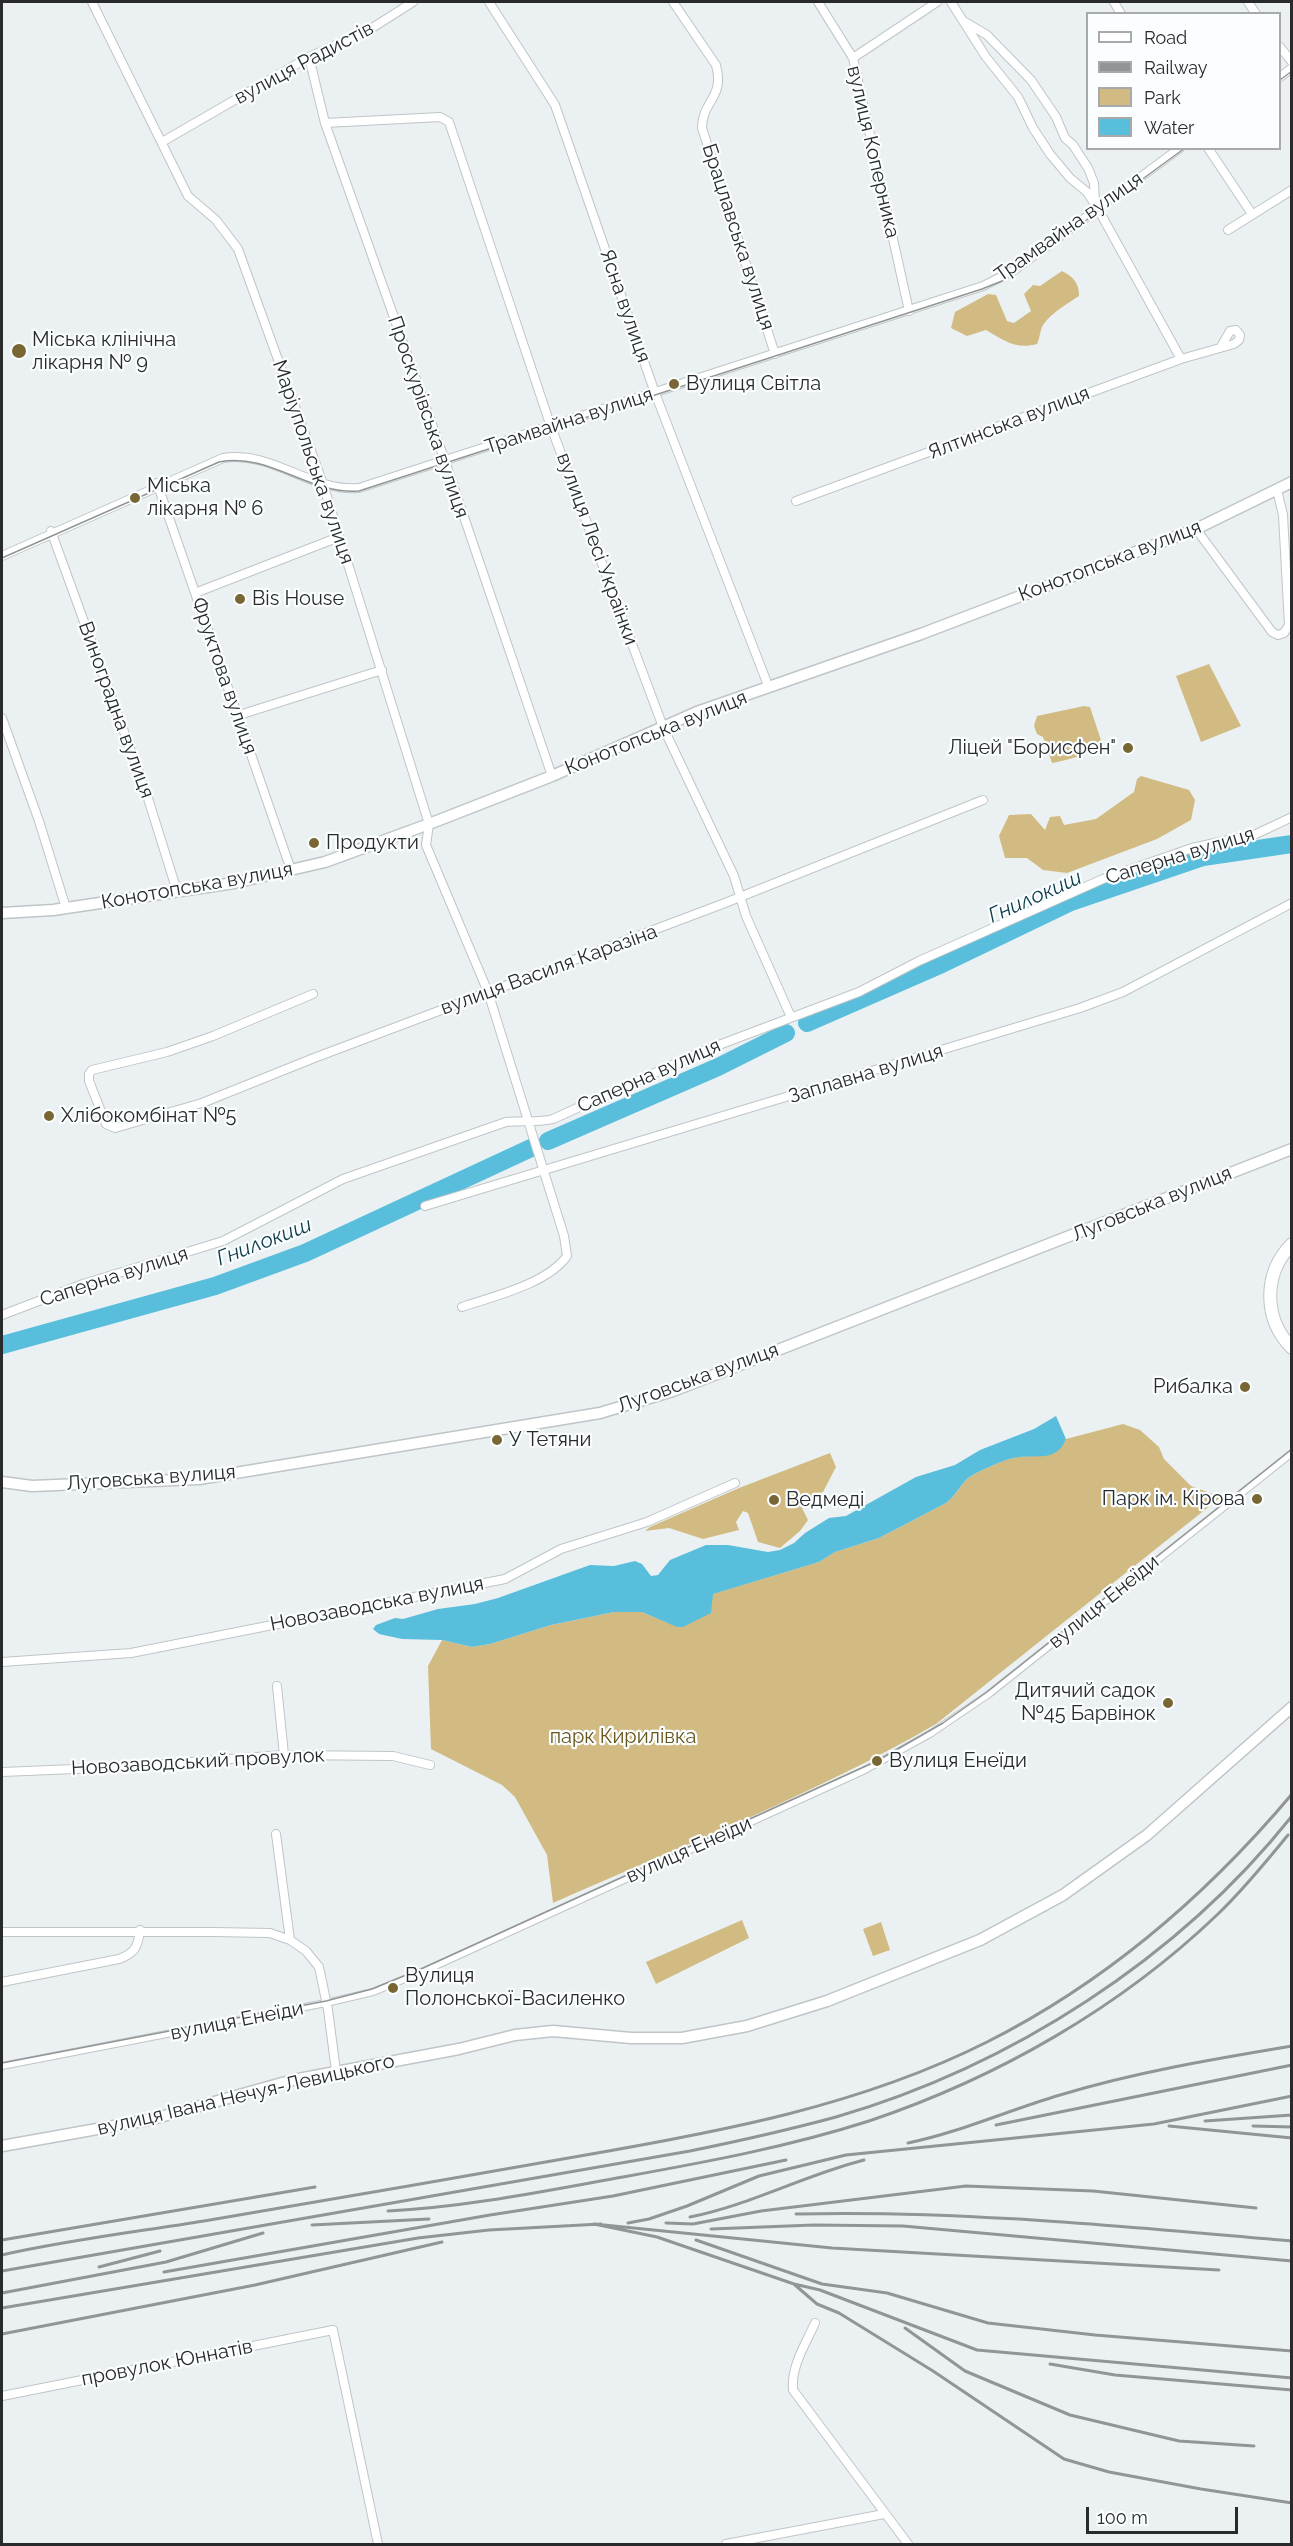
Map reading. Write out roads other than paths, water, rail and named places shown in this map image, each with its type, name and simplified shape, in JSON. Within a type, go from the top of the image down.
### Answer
[{"type":"main road","points":[[1292,1244],[1275,1268],[1270,1293],[1278,1332],[1292,1348]]},
{"type":"street","name":"Маріупольська вулиця","points":[[92,2],[188,196],[216,220],[238,249],[322,484],[382,670],[429,825],[426,845],[488,992],[530,1120],[564,1236],[567,1256],[550,1272],[526,1284],[462,1307]]},
{"type":"street","name":"вулиця Радистів","points":[[162,142],[309,57],[369,30],[414,2]]},
{"type":"street","name":"Ясна вулиця","points":[[489,2],[555,105],[656,393],[769,688]]},
{"type":"street","name":"Брацлавська вулиця","points":[[674,2],[716,65],[719,76],[718,88],[702,120],[702,128],[775,354]]},
{"type":"street","name":"вулиця Коперника","points":[[818,2],[853,58],[909,311]]},
{"type":"street","points":[[853,58],[937,2]]},
{"type":"street","points":[[951,2],[986,57],[1018,97],[1033,128],[1050,154],[1070,178],[1087,192],[1097,207],[1181,358]]},
{"type":"street","points":[[964,22],[987,35],[1030,80],[1056,117],[1065,138],[1073,145],[1088,168],[1094,183],[1097,207]]},
{"type":"street","points":[[1281,48],[1292,63]]},
{"type":"street","name":"Проскурівська вулиця","points":[[309,57],[325,123],[445,461],[552,776]]},
{"type":"street","name":"вулиця Лесі Українки","points":[[325,123],[440,117],[447,119],[551,427],[663,727],[734,876],[746,916],[791,1017]]},
{"type":"street","name":"Трамвайна вулиця","points":[[2,556],[212,461],[235,456],[258,460],[322,484],[342,489],[359,489],[909,311],[998,280],[1177,150]]},
{"type":"street","points":[[1209,150],[1252,214]]},
{"type":"street","points":[[1228,230],[1292,190]]},
{"type":"street","name":"Ялтинська вулиця","points":[[796,501],[1181,358],[1222,345]]},
{"type":"street","name":"Конотопська вулиця","points":[[2,913],[66,908],[234,883],[325,862],[429,825],[552,776],[714,706],[921,634],[1196,529],[1292,482]]},
{"type":"street","name":"Фруктова вулиця","points":[[157,484],[291,870]]},
{"type":"street","points":[[1196,529],[1272,632],[1278,635],[1284,633],[1289,625],[1284,516],[1277,490]]},
{"type":"street","name":"Виноградна вулиця","points":[[52,532],[142,781],[177,891]]},
{"type":"street","points":[[195,593],[339,537]]},
{"type":"street","points":[[236,716],[382,670]]},
{"type":"street","points":[[2,718],[39,821],[66,908]]},
{"type":"street","name":"вулиця Василя Каразіна","points":[[313,994],[213,1036],[167,1052],[93,1070],[89,1074],[88,1081],[104,1122],[111,1128],[202,1103],[488,992],[664,927],[983,801]]},
{"type":"street","name":"Саперна вулиця","points":[[2,1315],[83,1284],[223,1241],[343,1179],[506,1122],[530,1120],[540,1122],[554,1119],[703,1051],[859,992],[919,961],[1103,879],[1192,848],[1256,834],[1292,817]]},
{"type":"street","name":"Заплавна вулиця","points":[[425,1206],[823,1088],[1080,1008],[1123,992],[1292,903]]},
{"type":"street","name":"Луговська вулиця","points":[[2,1482],[32,1486],[199,1479],[600,1413],[674,1391],[1292,1149]]},
{"type":"street","name":"вулиця Енеїди","points":[[2,2066],[326,2004],[373,1992],[422,1972],[845,1780],[902,1751],[989,1694],[1292,1453]]},
{"type":"street","name":"Новозаводська вулиця","points":[[2,1662],[131,1653],[505,1579],[561,1549],[647,1522],[735,1483]]},
{"type":"street","points":[[277,1686],[284,1755]]},
{"type":"street","name":"вулиця Івана Нечуя-Левицького","points":[[2,2145],[153,2119],[293,2080],[459,2049],[534,2032],[553,2031],[631,2038],[682,2038],[747,2026],[827,2001],[980,1940],[1063,1895],[1147,1835],[1292,1707]]},
{"type":"street","name":"Новозаводський провулок","points":[[2,1772],[123,1767],[284,1755],[393,1756],[430,1765]]},
{"type":"street","points":[[276,1834],[290,1940]]},
{"type":"street","points":[[2,1932],[140,1930],[270,1933],[290,1940],[306,1951],[319,1967],[336,2071]]},
{"type":"street","points":[[2,1982],[119,1959],[133,1954],[138,1944],[140,1930]]},
{"type":"street","points":[[815,2323],[796,2364],[792,2378],[793,2390],[908,2544]]},
{"type":"street","name":"провулок Юннатів","points":[[2,2396],[333,2330],[378,2544]]},
{"type":"street","points":[[726,2544],[884,2514]]},
{"type":"water","points":[[1056,1416],[1066,1439],[1056,1452],[1050,1455],[1009,1459],[981,1471],[967,1479],[946,1503],[879,1538],[835,1552],[819,1562],[713,1594],[711,1613],[683,1627],[677,1627],[642,1612],[614,1612],[551,1625],[490,1644],[472,1647],[442,1640],[402,1639],[379,1634],[373,1629],[376,1625],[395,1618],[403,1619],[438,1609],[498,1598],[590,1565],[614,1566],[635,1561],[642,1564],[651,1576],[658,1575],[670,1560],[706,1545],[728,1545],[768,1552],[780,1550],[829,1518],[846,1516],[916,1477],[955,1465],[980,1450],[1034,1429]]},
{"type":"waterway","name":"Гнилокиш","points":[[807,1023],[942,964],[1071,902],[1203,857],[1292,844]]},
{"type":"waterway","name":"Гнилокиш","points":[[548,1141],[718,1067],[786,1033]]},
{"type":"waterway","name":"Гнилокиш","points":[[2,1345],[215,1286],[305,1253],[531,1148]]},
{"type":"tram line","points":[[1281,79],[1292,71]]},
{"type":"tram line","points":[[2,558],[219,462],[255,463],[323,487],[359,491],[982,289],[1014,273],[1182,150]]},
{"type":"tram line","points":[[2,2063],[326,2001],[372,1989],[421,1969],[877,1761],[943,1723],[987,1692],[1292,1449]]},
{"type":"railway","points":[[2,2255],[684,2137],[788,2114],[889,2083],[987,2042],[1031,2018],[1113,1964],[1152,1934],[1225,1867],[1292,1794]]},
{"type":"railway","points":[[2,2271],[690,2151],[818,2122],[901,2095],[965,2069],[1027,2037],[1087,2001],[1144,1961],[1197,1916],[1247,1868],[1292,1816]]},
{"type":"railway","points":[[388,2211],[506,2198],[716,2160],[839,2130],[917,2104],[964,2084],[1055,2037],[1140,1980],[1218,1914],[1288,1835]]},
{"type":"railway","points":[[908,2143],[947,2133],[1060,2095],[1117,2079],[1292,2046]]},
{"type":"railway","points":[[996,2125],[1292,2065]]},
{"type":"railway","points":[[628,2223],[649,2219],[687,2206],[759,2176],[846,2155],[1154,2124],[1292,2096]]},
{"type":"railway","points":[[1205,2121],[1292,2115]]},
{"type":"railway","points":[[1169,2126],[1292,2138]]},
{"type":"railway","points":[[1253,2126],[1292,2127]]},
{"type":"railway","points":[[164,2272],[613,2196],[786,2160]]},
{"type":"railway","points":[[690,2217],[734,2205],[864,2160]]},
{"type":"railway","points":[[666,2223],[693,2224],[761,2211],[966,2186],[1093,2191],[1256,2208]]},
{"type":"railway","points":[[2,2240],[315,2187]]},
{"type":"railway","points":[[796,2214],[858,2213],[982,2217],[1292,2241]]},
{"type":"railway","points":[[312,2225],[429,2219]]},
{"type":"railway","points":[[1219,2270],[832,2248],[594,2224],[657,2237],[794,2284],[820,2290],[977,2350],[1292,2378]]},
{"type":"railway","points":[[2,2308],[418,2238],[489,2230],[601,2224]]},
{"type":"railway","points":[[711,2229],[814,2225],[903,2226],[1292,2261]]},
{"type":"railway","points":[[2,2293],[166,2262],[263,2233]]},
{"type":"railway","points":[[696,2240],[822,2284],[887,2293],[988,2323],[1095,2335],[1292,2351]]},
{"type":"railway","points":[[2,2334],[255,2285],[442,2242]]},
{"type":"railway","points":[[99,2267],[160,2251]]},
{"type":"railway","points":[[795,2285],[817,2304],[839,2313],[933,2371],[1064,2459],[1109,2472],[1292,2503]]},
{"type":"railway","points":[[905,2328],[965,2371],[1070,2415],[1179,2441],[1254,2446]]},
{"type":"railway","points":[[1050,2364],[1115,2375],[1292,2390]]},
{"type":"place","name":"Міська клінічна лікарня № 9","points":[[19,351]]},
{"type":"place","name":"Вулиця Світла","points":[[674,384]]},
{"type":"place","name":"Міська лікарня № 6","points":[[135,498]]},
{"type":"place","name":"Bis House","points":[[240,599]]},
{"type":"place","name":"Ліцей \"Борисфен\"","points":[[1128,748]]},
{"type":"place","name":"Продукти","points":[[314,843]]},
{"type":"place","name":"Хлібокомбінат №5","points":[[49,1116]]},
{"type":"place","name":"Рибалка","points":[[1245,1387]]},
{"type":"place","name":"У Тетяни","points":[[497,1440]]},
{"type":"place","name":"Парк ім. Кірова","points":[[1257,1499]]},
{"type":"place","name":"Ведмеді","points":[[774,1500]]},
{"type":"place","name":"Дитячий садок №45 Барвінок","points":[[1168,1703]]},
{"type":"place","name":"Вулиця Енеїди","points":[[877,1761]]},
{"type":"place","name":"Вулиця Полонської-Василенко","points":[[393,1988]]},
{"type":"park label","name":"парк Кирилівка","points":[[623,1737]]}]
